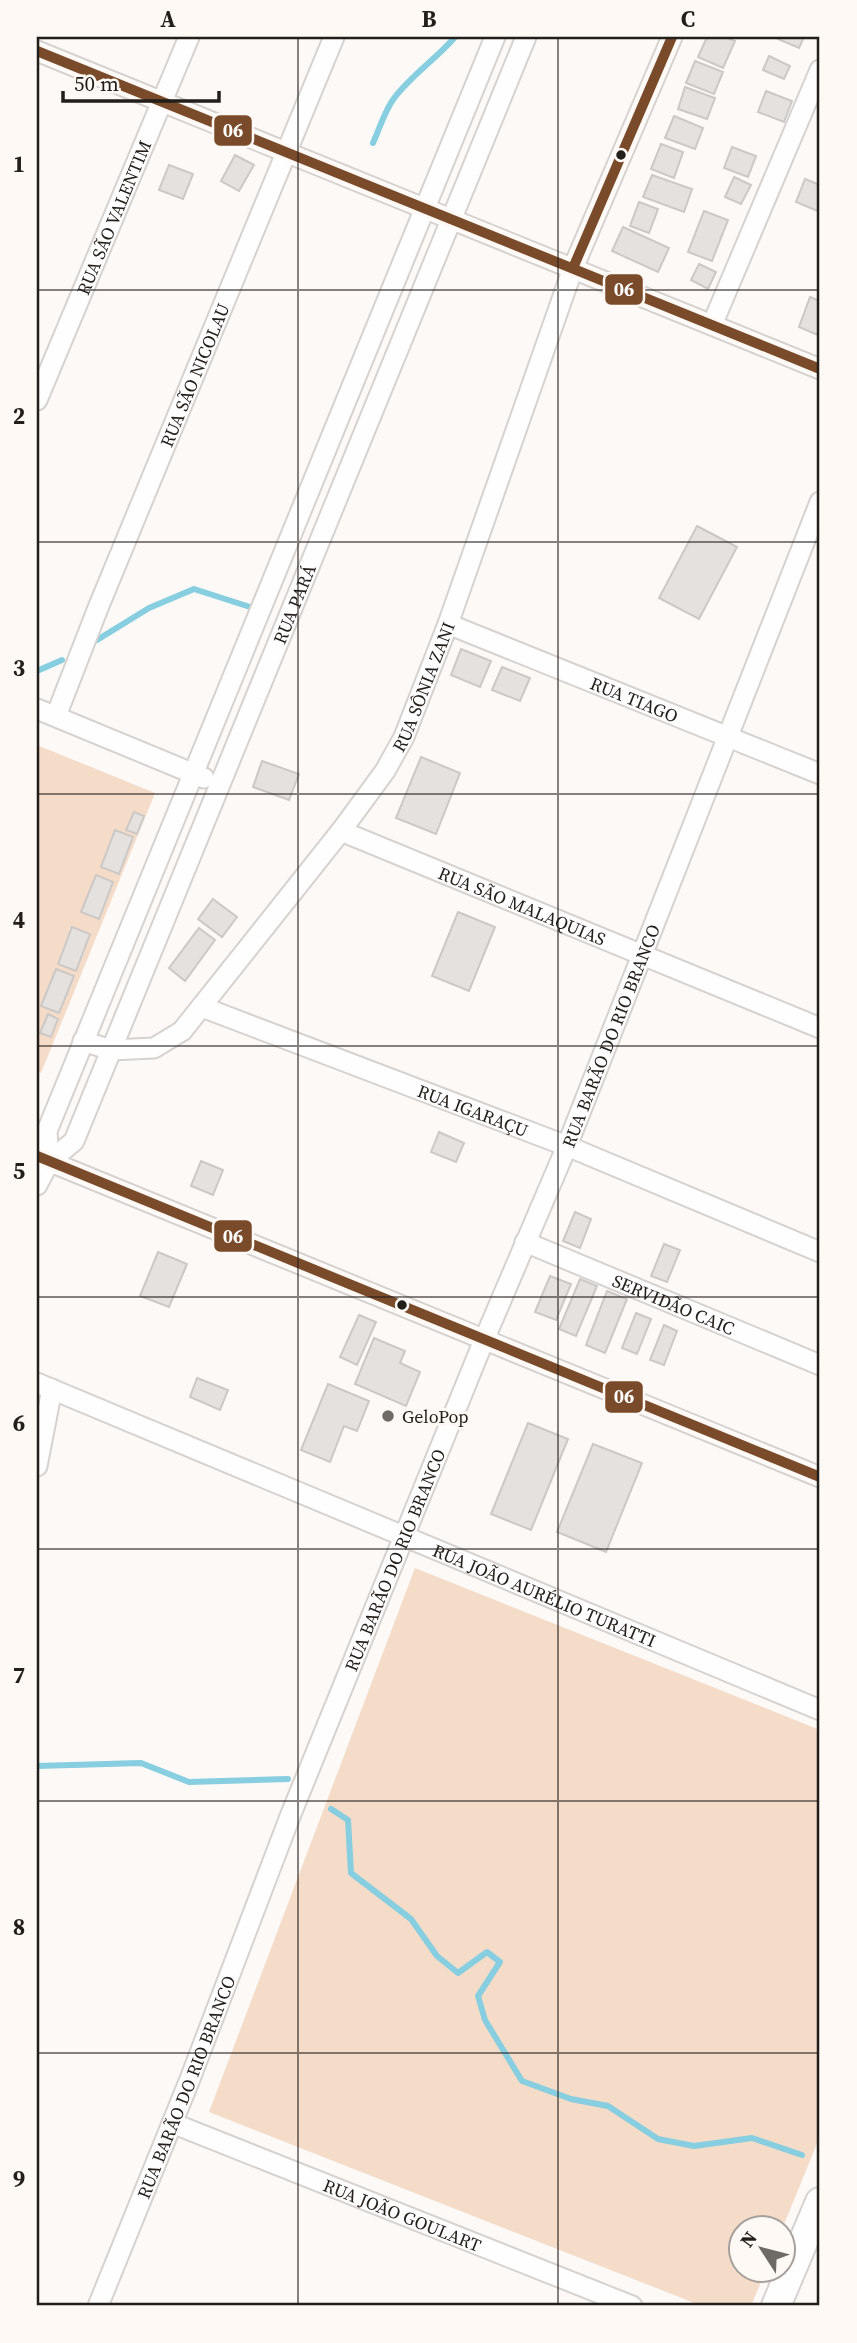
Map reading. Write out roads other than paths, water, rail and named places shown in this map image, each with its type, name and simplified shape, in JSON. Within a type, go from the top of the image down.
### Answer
[{"type":"street","name":"RUA SÃO VALENTIM","points":[[37,400],[189,37]]},
{"type":"street","name":"RUA SÃO NICOLAU","points":[[56,716],[334,37]]},
{"type":"street","name":"RUA PARÁ","points":[[37,1185],[47,1131],[495,37]]},
{"type":"street","name":"RUA PARÁ","points":[[43,1159],[74,1141],[526,37]]},
{"type":"street","name":"RUA SÔNIA ZANI","points":[[83,1041],[111,1050],[154,1048],[182,1031],[341,831],[385,771],[404,737],[449,624],[573,268],[672,37]]},
{"type":"street","points":[[37,51],[820,369]]},
{"type":"street","points":[[712,325],[820,70]]},
{"type":"street","name":"RUA BARÃO DO RIO BRANCO","points":[[98,2306],[291,1814],[644,954],[820,502]]},
{"type":"street","name":"RUA TIAGO","points":[[449,624],[820,774]]},
{"type":"street","points":[[37,709],[220,784]]},
{"type":"street","name":"RUA SÃO MALAQUIAS","points":[[341,831],[820,1028]]},
{"type":"street","name":"RUA IGARAÇU","points":[[202,1007],[567,1146],[820,1252]]},
{"type":"street","points":[[43,1159],[820,1477]]},
{"type":"street","name":"SERVIDÃO CAIC","points":[[526,1242],[820,1365]]},
{"type":"street","points":[[37,1466],[44,1386]]},
{"type":"street","name":"RUA JOÃO AURÉLIO TURATTI","points":[[44,1386],[820,1710]]},
{"type":"street","name":"RUA JOÃO GOULART","points":[[172,2123],[632,2306]]},
{"type":"street","points":[[776,2306],[820,2202]]},
{"type":"waterway","points":[[373,143],[391,102],[455,37]]},
{"type":"waterway","points":[[97,640],[149,608],[194,589],[250,607]]},
{"type":"waterway","points":[[37,671],[62,660]]},
{"type":"waterway","points":[[37,1766],[141,1763],[189,1782],[288,1779]]},
{"type":"waterway","points":[[331,1809],[348,1820],[351,1873],[411,1919],[437,1956],[458,1973],[487,1952],[500,1962],[478,1996],[485,2020],[522,2081],[571,2099],[608,2106],[658,2139],[694,2146],[752,2138],[802,2155]]},
{"type":"place","name":"GeloPop","points":[[388,1416]]}]
